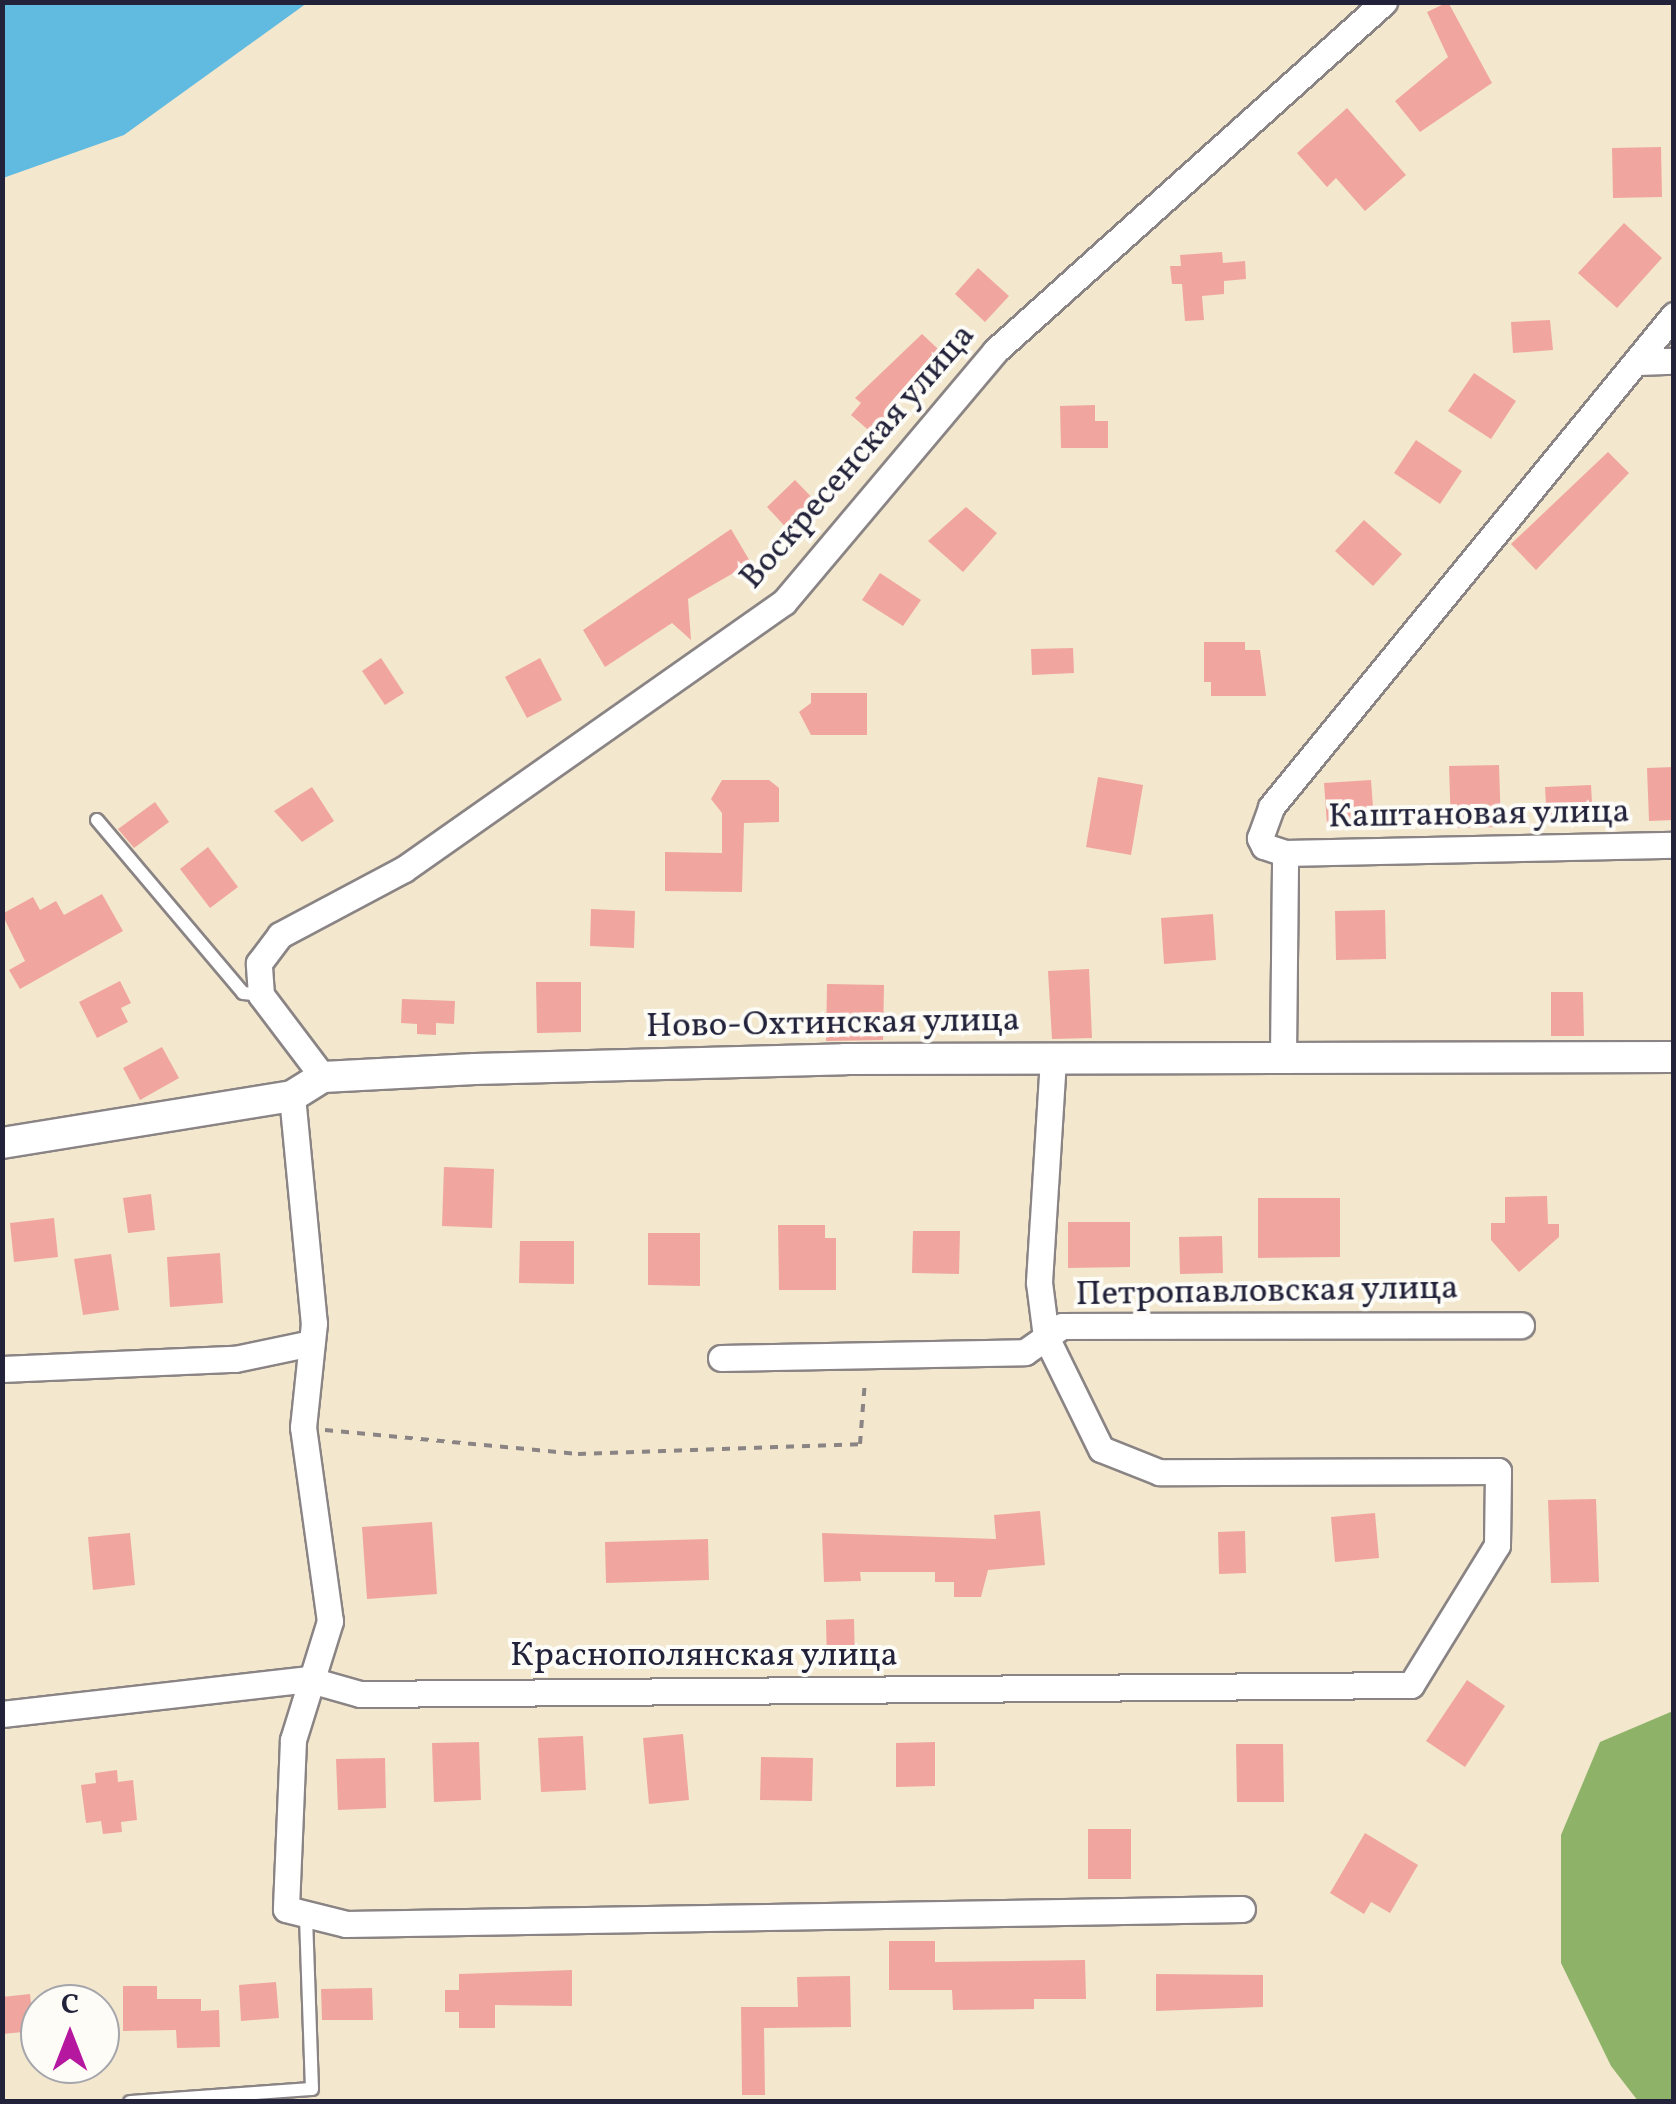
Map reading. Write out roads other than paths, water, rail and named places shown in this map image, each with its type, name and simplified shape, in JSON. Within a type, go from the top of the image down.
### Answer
[{"type":"street","name":"Воскресенская улица","points":[[261,995],[260,963],[280,935],[404,869],[784,602],[995,351],[1384,2]]},
{"type":"street","points":[[1282,1056],[1286,853],[1264,846],[1260,838],[1271,807],[1674,315]]},
{"type":"street","points":[[1636,362],[1674,361]]},
{"type":"street","name":"Каштановая улица","points":[[1286,853],[1674,844]]},
{"type":"street","points":[[2,1143],[292,1096],[323,1077],[261,995]]},
{"type":"street","name":"Ново-Охтинская улица","points":[[323,1077],[1053,1058],[1674,1057]]},
{"type":"street","points":[[1046,1337],[1039,1282],[1053,1058]]},
{"type":"street","points":[[292,1096],[311,1343],[303,1428],[330,1621],[307,1679],[293,1740],[296,1911],[346,1924],[1242,1909]]},
{"type":"street","name":"Петропавловская улица","points":[[721,1358],[1025,1352],[1062,1326],[1521,1325]]},
{"type":"street","name":"Краснополянская улица","points":[[2,1714],[307,1679],[360,1694],[1411,1685],[1497,1545],[1498,1471],[1160,1472],[1101,1449],[1046,1337]]},
{"type":"street","points":[[2,1369],[235,1359],[311,1343]]},
{"type":"lane","points":[[97,820],[242,993],[261,995]]},
{"type":"lane","points":[[130,2102],[312,2089],[296,1911]]},
{"type":"water","points":[[3,2],[307,3],[124,135],[3,178]]}]
